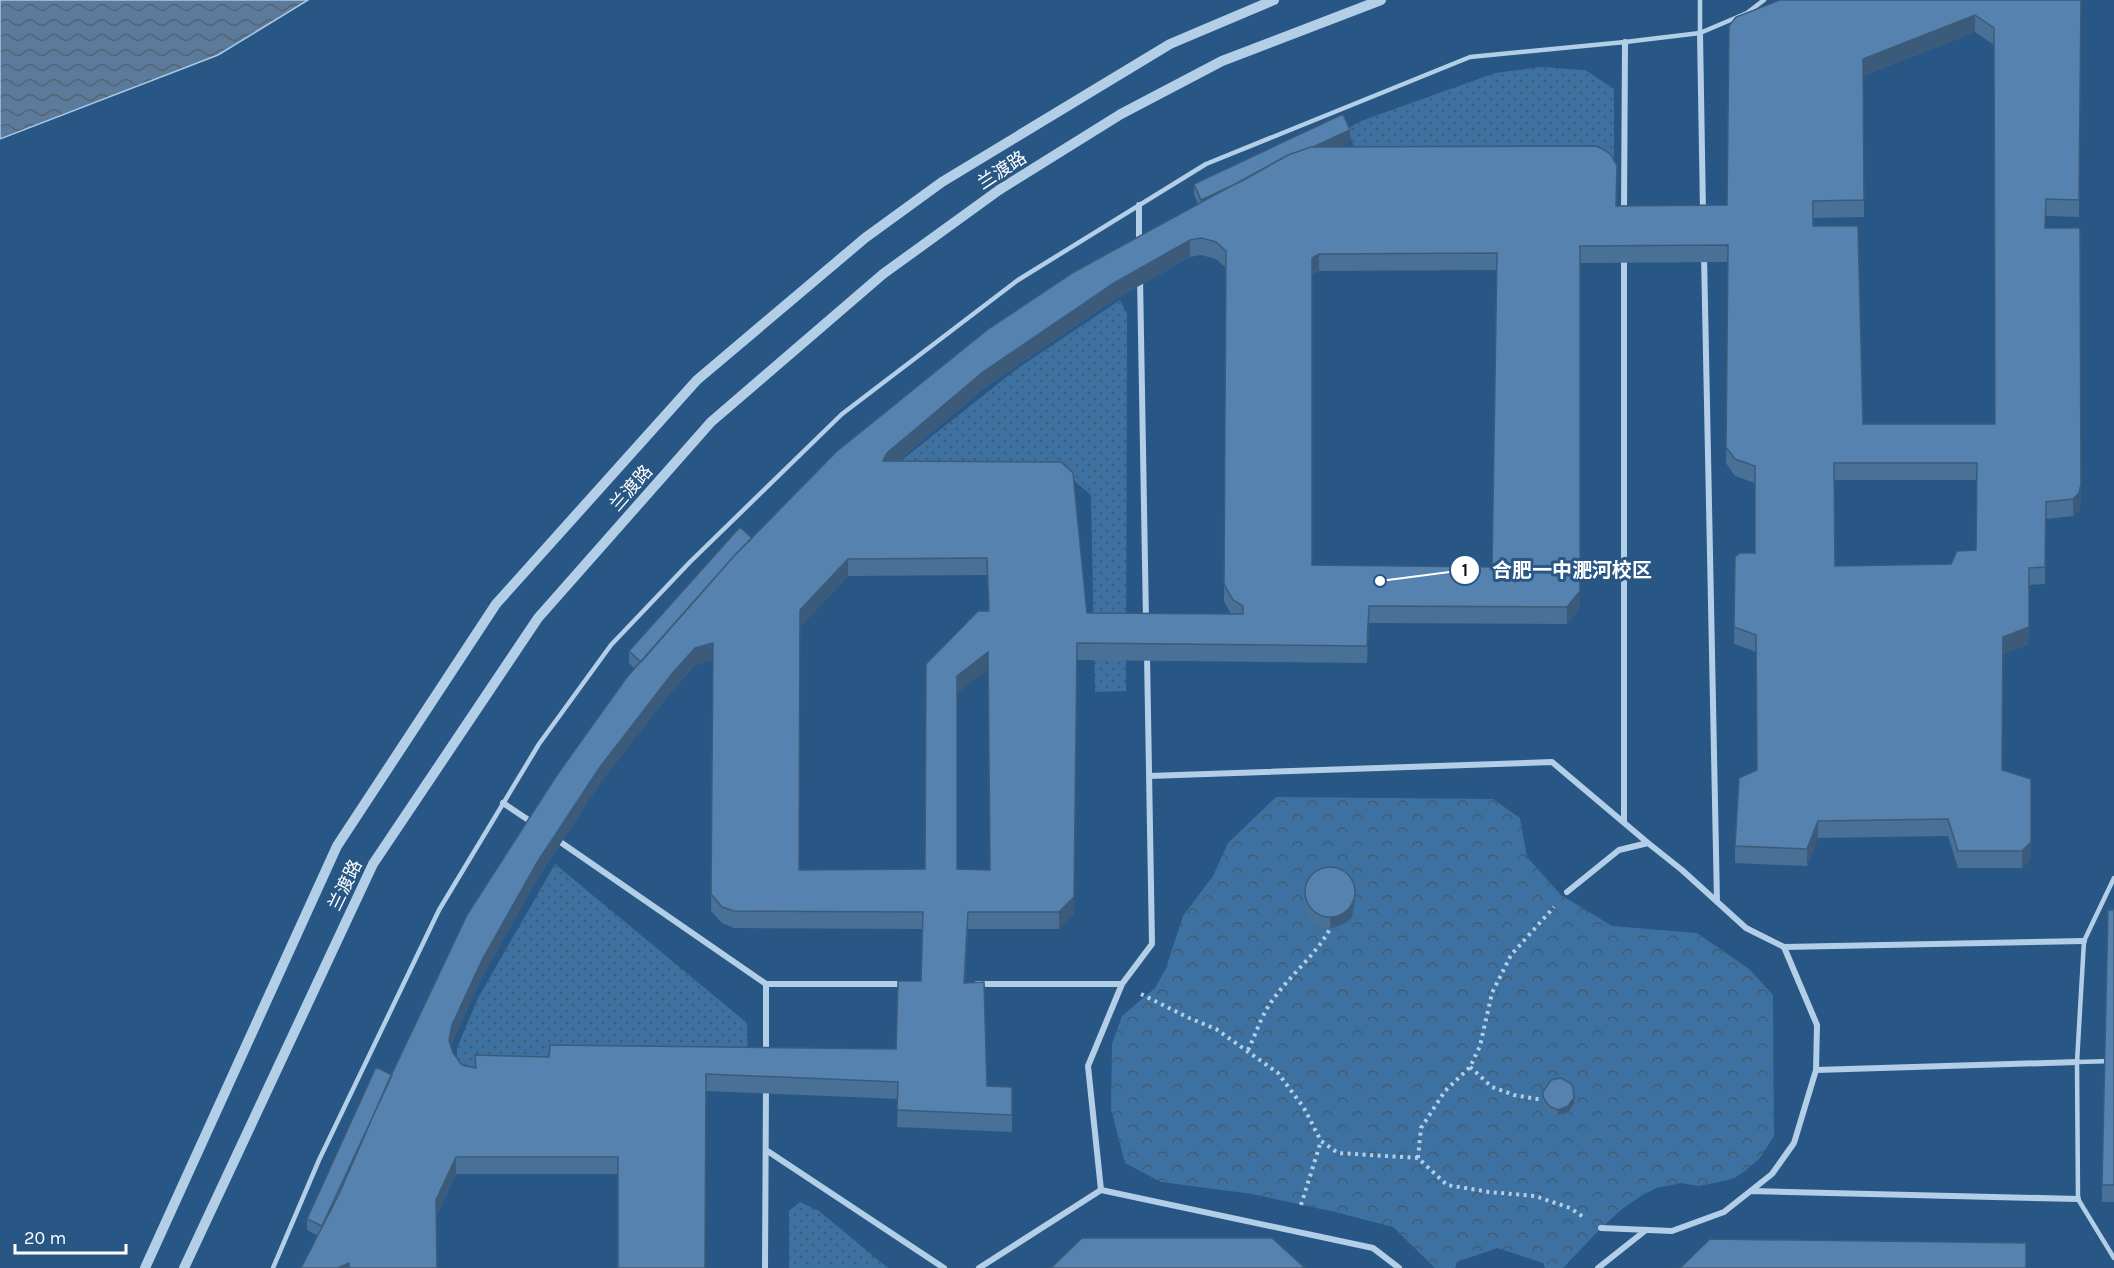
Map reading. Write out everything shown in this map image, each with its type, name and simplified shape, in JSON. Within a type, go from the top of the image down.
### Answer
[{"type":"street","name":"兰渡路","points":[[145,1268],[337,846],[496,604],[697,380],[866,237],[942,182],[1170,44],[1274,0]]},
{"type":"street","name":"兰渡路","points":[[184,1268],[373,864],[538,618],[711,422],[883,274],[999,190],[1121,114],[1222,61],[1381,0]]},
{"type":"street","points":[[1700,33],[1704,223]]},
{"type":"street","points":[[1624,42],[1624,222]]},
{"type":"street","points":[[1139,205],[1140,253]]},
{"type":"street","points":[[1624,246],[1624,822]]},
{"type":"street","points":[[1704,247],[1717,902]]},
{"type":"street","points":[[1140,265],[1147,633]]},
{"type":"street","points":[[1101,1190],[1088,1066],[1122,984],[1152,944],[1147,645]]},
{"type":"street","points":[[1149,776],[1552,762],[1682,870],[1746,928],[1784,947],[2084,941]]},
{"type":"street","points":[[503,803],[542,830]]},
{"type":"street","points":[[552,836],[766,984],[909,984]]},
{"type":"street","points":[[1568,892],[1619,850],[1648,843]]},
{"type":"street","points":[[1600,1228],[1672,1231],[1724,1212],[1772,1174],[1794,1143],[1816,1070],[1817,1025],[1784,947]]},
{"type":"street","points":[[766,984],[766,1067]]},
{"type":"street","points":[[968,984],[1122,984]]},
{"type":"street","points":[[1816,1070],[2077,1062]]},
{"type":"street","points":[[765,1268],[766,1079]]},
{"type":"street","points":[[766,1150],[944,1268]]},
{"type":"street","points":[[979,1268],[1101,1190],[1373,1248],[1399,1268]]},
{"type":"street","points":[[1751,1191],[2078,1199]]},
{"type":"street","points":[[1598,1268],[1646,1229]]},
{"type":"lane","points":[[1700,0],[1700,33]]},
{"type":"lane","points":[[273,1268],[319,1160],[439,910],[539,744],[611,645],[690,562],[842,414],[1018,280],[1206,164],[1470,57],[1700,33],[1747,13],[1764,0]]},
{"type":"lane","points":[[2114,878],[2084,941],[2077,1062],[2078,1199],[2114,1258]]},
{"type":"lane","points":[[2077,1062],[2114,1061]]},
{"type":"path","points":[[1418,1158],[1421,1128],[1444,1091],[1470,1067],[1479,1046],[1492,993],[1511,955],[1568,892]]},
{"type":"path","points":[[1248,1050],[1268,1007],[1323,941],[1330,929]]},
{"type":"path","points":[[1122,984],[1216,1029],[1278,1073],[1304,1108],[1321,1141],[1338,1153],[1418,1158],[1447,1185],[1535,1196],[1570,1208],[1600,1228]]},
{"type":"path","points":[[1470,1067],[1492,1087],[1514,1095],[1543,1100]]},
{"type":"path","points":[[1301,1205],[1321,1141]]},
{"type":"green space","points":[[1541,67],[1585,70],[1614,89],[1614,162],[1355,149],[1347,129],[1361,121],[1495,73]]},
{"type":"green space","points":[[1120,300],[1127,314],[1126,691],[1095,692],[1091,495],[1066,474],[893,467],[1018,368]]},
{"type":"green space","points":[[1276,797],[1493,799],[1520,818],[1527,857],[1561,895],[1612,926],[1697,933],[1749,969],[1773,995],[1774,1136],[1760,1158],[1733,1179],[1699,1186],[1681,1183],[1657,1188],[1644,1194],[1622,1209],[1601,1228],[1563,1268],[1545,1268],[1543,1263],[1497,1248],[1457,1262],[1455,1268],[1435,1268],[1393,1227],[1252,1194],[1161,1182],[1125,1163],[1111,1109],[1112,1044],[1122,1016],[1155,988],[1166,968],[1183,916],[1213,876],[1228,843]]},
{"type":"green space","points":[[555,864],[747,1023],[748,1060],[475,1067],[464,1074],[457,1065],[457,1048],[478,998]]},
{"type":"green space","points":[[800,1202],[819,1211],[888,1268],[789,1268],[789,1211]]},
{"type":"water","points":[[0,0],[308,0],[218,55],[0,139]]},
{"type":"building","points":[[1780,0],[2081,0],[2079,200],[2046,199],[2045,228],[2080,228],[2081,484],[2079,493],[2073,499],[2046,502],[2045,567],[2029,568],[2029,627],[2003,637],[2002,770],[2031,779],[2031,842],[2022,851],[1958,851],[1948,819],[1818,821],[1807,849],[1735,846],[1739,778],[1757,770],[1756,635],[1734,627],[1735,557],[1740,553],[1755,553],[1755,466],[1735,459],[1726,447],[1728,245],[1580,246],[1580,591],[1567,607],[1369,606],[1367,646],[1077,643],[1074,897],[1059,912],[968,912],[964,983],[984,982],[987,1086],[1012,1087],[1012,1115],[897,1110],[898,1082],[706,1074],[705,1268],[618,1268],[618,1157],[456,1157],[436,1200],[437,1268],[349,1268],[349,1263],[338,1268],[301,1268],[339,1194],[388,1082],[467,915],[557,775],[627,677],[734,556],[836,452],[987,330],[1074,272],[1288,155],[1311,147],[1595,146],[1611,155],[1617,166],[1616,206],[1727,205],[1729,26],[1736,17]],"holes":[[[1975,15],[1994,28],[1995,424],[1863,424],[1858,226],[1813,226],[1813,201],[1864,200],[1863,59]],[[1201,238],[1216,242],[1226,251],[1224,584],[1233,600],[1243,606],[1243,614],[1087,613],[1073,473],[1061,462],[883,461],[887,453],[983,372],[1114,283],[1190,240]],[[1497,253],[1492,567],[1312,565],[1312,258],[1319,254]],[[1834,463],[1977,463],[1976,550],[1957,551],[1951,564],[1835,566]],[[987,558],[989,611],[978,611],[926,664],[925,869],[799,870],[800,610],[848,559]],[[713,643],[711,894],[722,907],[734,911],[923,912],[921,981],[898,981],[896,1049],[550,1045],[549,1057],[475,1055],[476,1068],[462,1065],[453,1053],[449,1040],[452,1025],[482,960],[538,861],[600,767],[671,675],[695,648]],[[988,652],[990,870],[957,869],[957,676]]]},
{"type":"building","points":[[1343,114],[1350,130],[1313,147],[1288,155],[1242,181],[1201,200],[1194,184]]},
{"type":"building","points":[[740,527],[752,538],[641,662],[629,651]]},
{"type":"building","points":[[1330,867],[1348,874],[1355,892],[1348,910],[1330,917],[1312,910],[1305,892],[1312,874]]},
{"type":"building","points":[[2108,910],[2114,910],[2114,1185],[2102,1185]]},
{"type":"building","points":[[376,1067],[392,1075],[322,1226],[307,1219]]},
{"type":"building","points":[[1561,1078],[1573,1087],[1574,1098],[1568,1106],[1558,1110],[1549,1106],[1543,1097],[1543,1092],[1551,1080]]},
{"type":"building","points":[[1082,1238],[1272,1238],[1305,1268],[1051,1268]]},
{"type":"building","points":[[1710,1239],[2026,1243],[2026,1268],[1680,1268]]},
{"type":"place","name":"合肥一中淝河校区","points":[[1380,581]]}]
